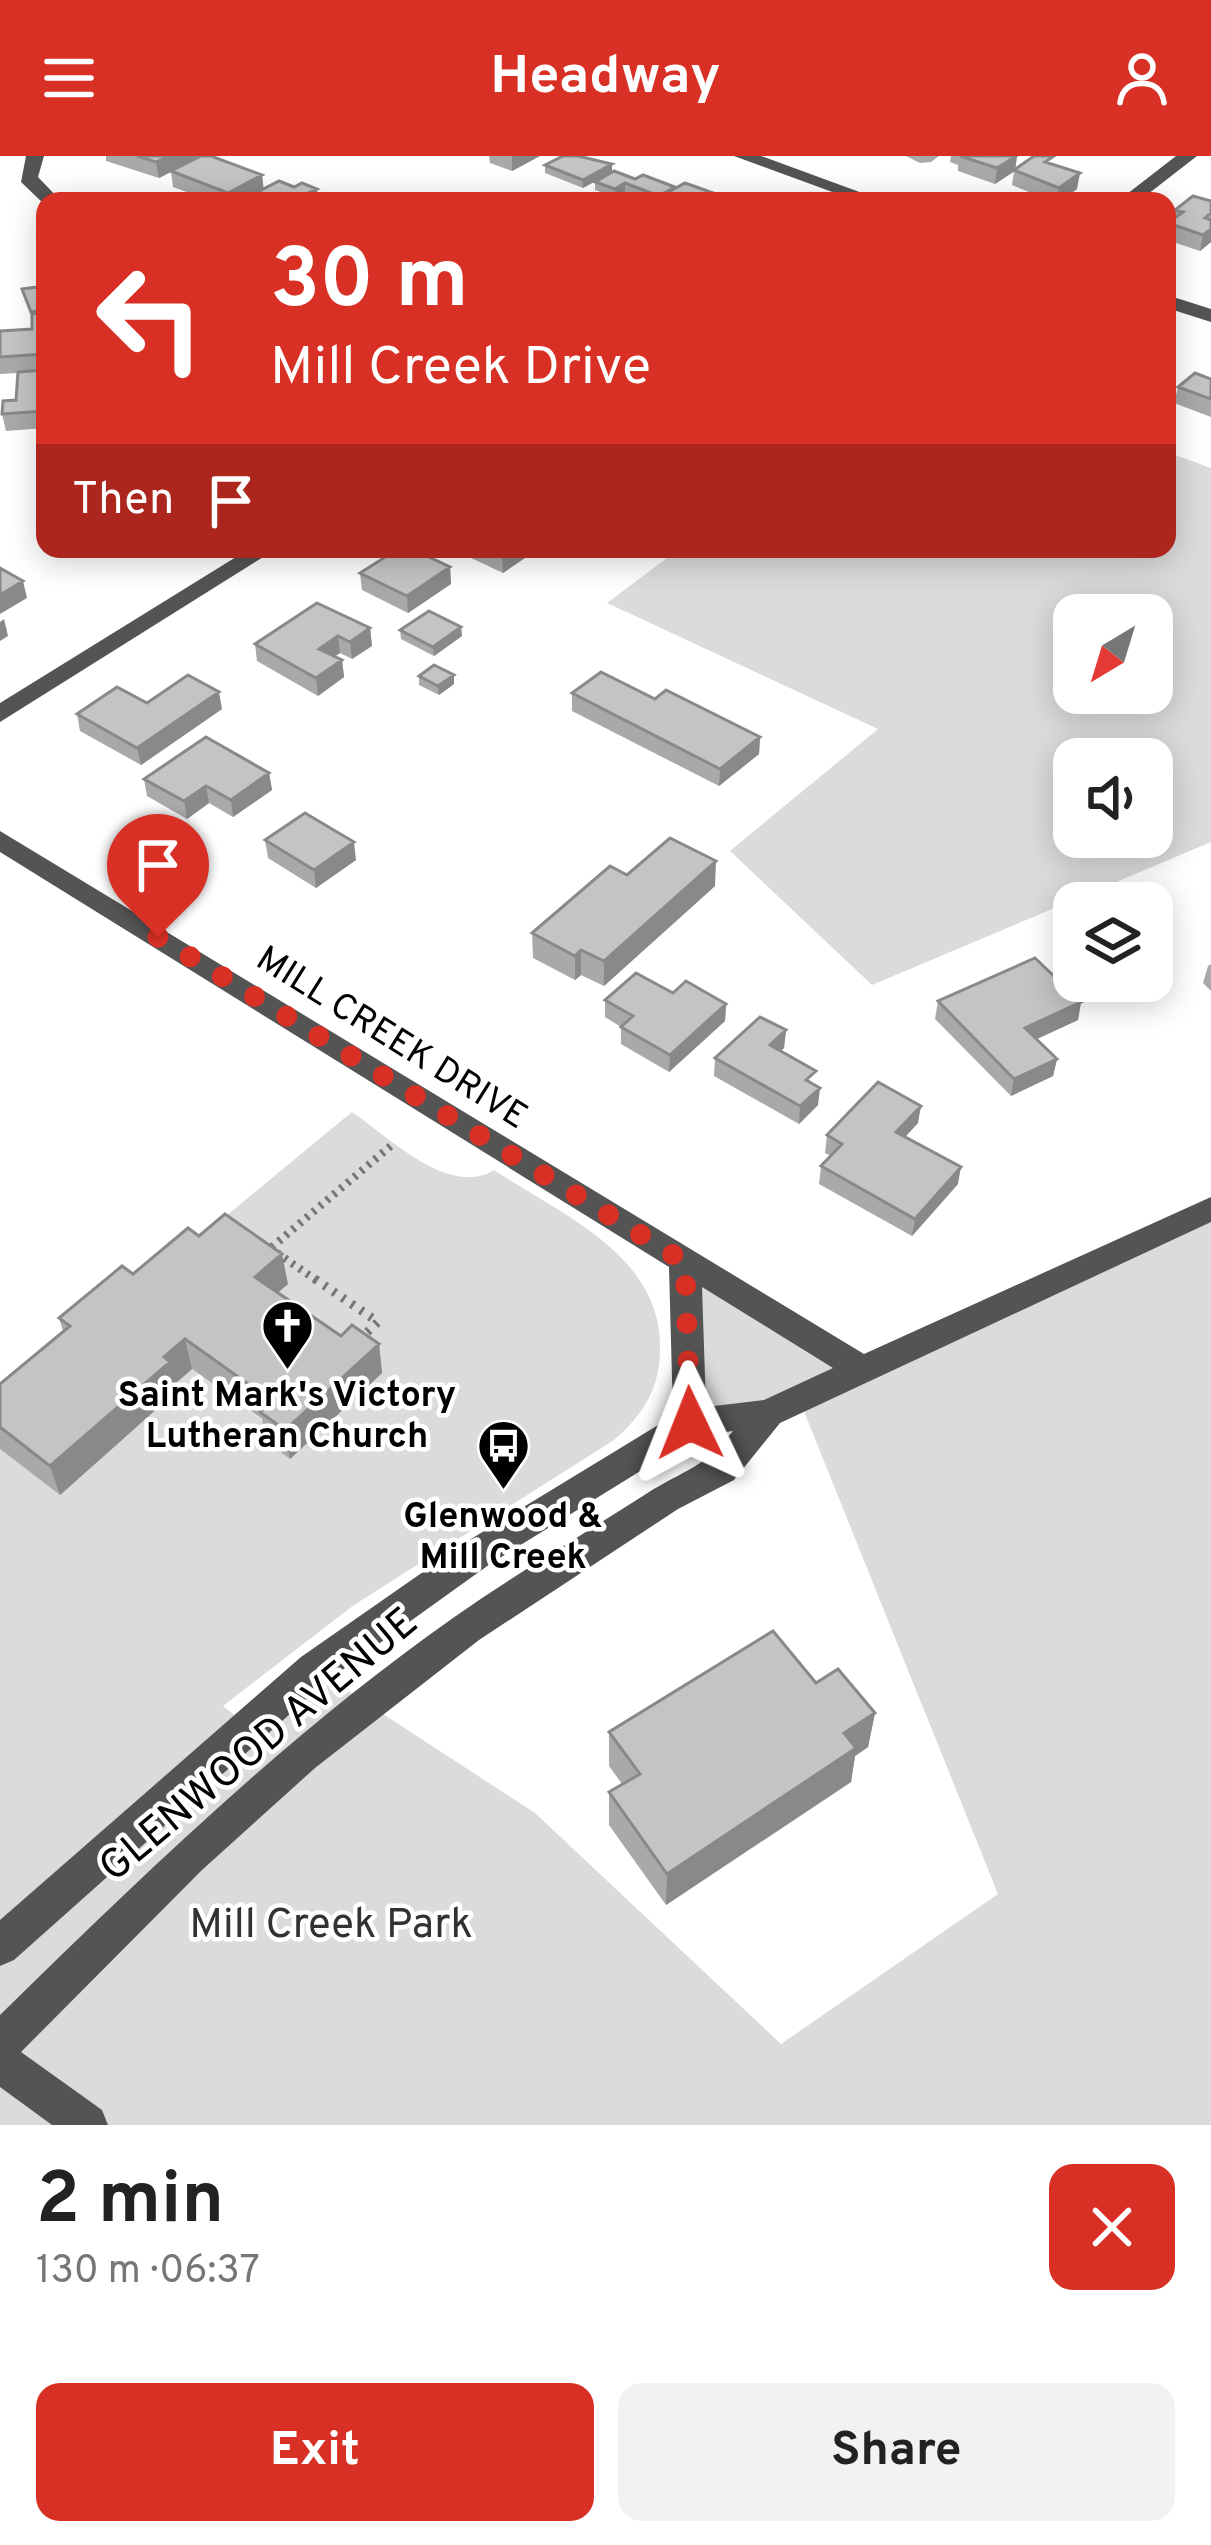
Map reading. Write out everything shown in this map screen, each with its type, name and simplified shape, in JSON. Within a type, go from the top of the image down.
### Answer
[{"type":"street","points":[[35,156],[28,178],[43,192]]},
{"type":"street","points":[[743,156],[828,192]]},
{"type":"street","points":[[1139,192],[1188,156]]},
{"type":"street","points":[[1176,304],[1211,316]]},
{"type":"street","points":[[0,714],[251,558]]},
{"type":"street","name":"MILL CREEK DRIVE","points":[[0,840],[859,1368]]},
{"type":"street","name":"GLENWOOD AVENUE","points":[[0,1946],[314,1669],[478,1553],[690,1423],[768,1413],[1211,1209]]},
{"type":"street","points":[[685,1262],[690,1423]]},
{"type":"street","name":"GLENWOOD AVENUE","points":[[0,2044],[230,1817],[466,1629],[666,1499],[722,1470],[768,1413]]},
{"type":"street","points":[[0,2062],[87,2125]]},
{"type":"path","points":[[255,1262],[393,1144]]},
{"type":"path","points":[[252,1237],[378,1322],[350,1347]]},
{"type":"green space","points":[[1176,455],[1211,468],[1211,842],[1116,882],[1053,882],[1053,909],[872,985],[730,851],[878,729],[607,603],[667,558],[1176,558]]},
{"type":"green space","name":"Mill Creek Park","points":[[352,1112],[439,1171],[476,1177],[494,1170],[604,1242],[645,1290],[657,1319],[656,1378],[641,1412],[614,1440],[354,1605],[223,1706],[247,1725],[314,1669],[535,1813],[781,2044],[998,1894],[799,1399],[690,1423],[685,1261],[859,1368],[1211,1209],[1211,2125],[0,2125],[0,1449],[60,1494],[177,1392],[171,1387],[192,1369],[277,1431],[261,1307],[287,1284],[129,1296]]},
{"type":"building","points":[[137,156],[169,156],[156,162]]},
{"type":"building","points":[[211,156],[262,175],[225,192],[171,171]]},
{"type":"building","points":[[563,156],[612,164],[583,180],[545,165]]},
{"type":"building","points":[[960,156],[1016,156],[997,168]]},
{"type":"building","points":[[1034,156],[1054,156],[1045,162],[1080,173],[1059,188],[1014,170]]},
{"type":"building","points":[[614,171],[675,187],[649,192],[625,183],[615,189],[595,182]]},
{"type":"building","points":[[279,181],[317,189],[310,192],[258,192]]},
{"type":"building","points":[[685,183],[710,192],[669,192]]},
{"type":"building","points":[[1193,196],[1211,201],[1211,213],[1205,218],[1211,220],[1211,229],[1203,235],[1176,226],[1176,217],[1183,212],[1176,209]]},
{"type":"building","points":[[36,287],[36,311],[31,312],[22,289]]},
{"type":"building","points":[[32,314],[36,314],[36,355],[0,357],[0,331],[32,329]]},
{"type":"building","points":[[36,371],[36,412],[2,414],[3,401],[16,400],[18,372]]},
{"type":"building","points":[[1195,373],[1211,379],[1211,399],[1178,387]]},
{"type":"building","points":[[384,558],[431,558],[450,567],[407,596],[360,573]]},
{"type":"building","points":[[0,568],[23,581],[0,595]]},
{"type":"building","points":[[317,603],[370,628],[350,642],[338,636],[319,649],[342,660],[316,678],[255,644]]},
{"type":"building","points":[[429,611],[461,627],[433,647],[400,630]]},
{"type":"building","points":[[434,665],[454,675],[438,686],[419,676]]},
{"type":"building","points":[[601,672],[655,699],[666,690],[760,737],[720,769],[572,693]]},
{"type":"building","points":[[188,675],[219,692],[137,748],[77,714],[117,687],[147,703]]},
{"type":"building","points":[[206,737],[269,773],[231,800],[206,786],[184,801],[144,779]]},
{"type":"building","points":[[305,813],[354,842],[314,870],[265,840]]},
{"type":"building","points":[[670,838],[716,861],[604,961],[581,950],[575,956],[532,933],[610,866],[627,875]]},
{"type":"building","points":[[1035,958],[1053,975],[1053,1002],[1081,1002],[1025,1028],[1057,1059],[1014,1079],[938,1001]]},
{"type":"building","points":[[636,973],[673,993],[686,981],[726,1004],[670,1055],[621,1027],[633,1016],[605,1000]]},
{"type":"building","points":[[760,1017],[786,1030],[770,1045],[816,1071],[806,1080],[820,1088],[800,1106],[715,1058]]},
{"type":"building","points":[[878,1082],[921,1106],[896,1132],[961,1167],[915,1219],[821,1166],[842,1144],[827,1135]]},
{"type":"building","name":"Saint Mark's Victory Lutheran Church","points":[[225,1214],[282,1254],[255,1277],[341,1336],[352,1325],[379,1344],[285,1430],[260,1412],[272,1401],[185,1339],[164,1357],[170,1362],[50,1466],[0,1427],[0,1384],[70,1326],[59,1318],[122,1266],[133,1274],[188,1228],[199,1236]]},
{"type":"building","points":[[773,1631],[816,1683],[838,1669],[875,1713],[844,1733],[856,1748],[667,1874],[609,1792],[640,1774],[609,1732]]},
{"type":"place","name":"Saint Mark's Victory Lutheran Church","points":[[287,1371]]},
{"type":"place","name":"Glenwood & Mill Creek","points":[[503,1492]]},
{"type":"route","points":[[158,937],[685,1262],[690,1423]]}]
